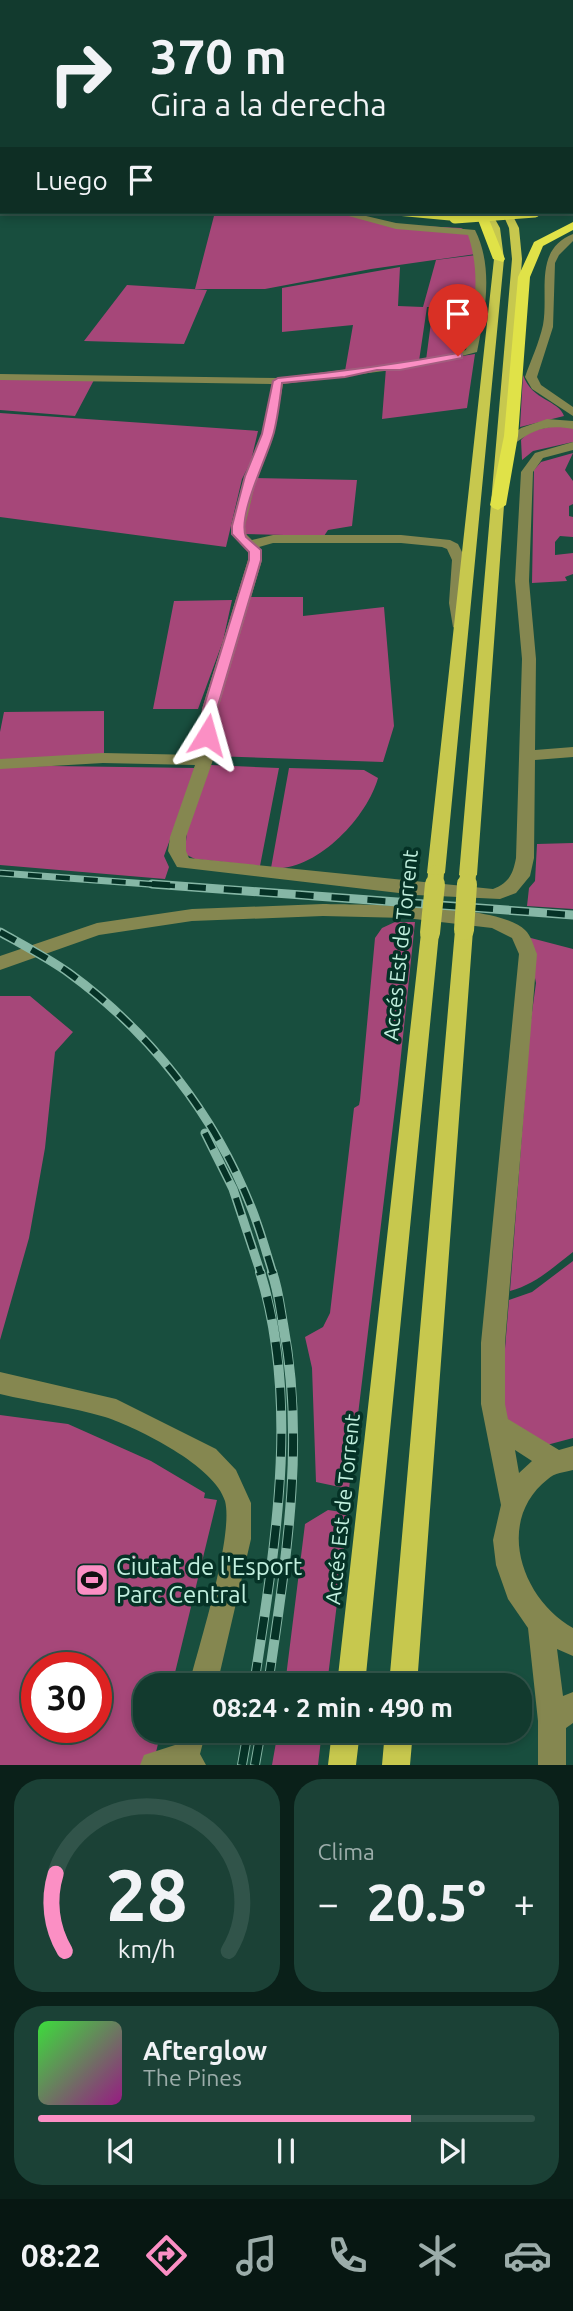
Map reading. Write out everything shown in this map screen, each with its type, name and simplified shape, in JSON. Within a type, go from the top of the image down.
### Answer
[{"type":"highway","points":[[422,214],[496,214]]},
{"type":"highway","points":[[436,214],[480,214]]},
{"type":"highway","points":[[481,214],[499,259]]},
{"type":"highway","points":[[498,505],[510,441],[524,277],[538,244],[573,225]]},
{"type":"main road","name":"Accés Est de Torrent","points":[[352,1673],[499,259],[495,228],[488,214]]},
{"type":"main road","points":[[404,1673],[517,259],[514,228],[508,214]]},
{"type":"main road","points":[[342,1765],[345,1743]]},
{"type":"main road","points":[[396,1765],[398,1743]]},
{"type":"street","points":[[0,377],[278,381],[423,363],[471,352],[482,284],[478,245],[472,232],[396,226],[346,214]]},
{"type":"street","points":[[510,441],[531,426],[570,417],[572,408],[555,401],[536,387],[531,377],[549,321],[549,261],[555,250],[573,237]]},
{"type":"street","points":[[278,381],[268,434],[251,476],[238,526],[238,534],[255,550],[255,560],[210,709],[205,761],[178,837],[177,851],[183,863],[416,889],[494,895],[510,889],[521,876],[525,858],[529,659],[522,581],[527,472],[529,463],[536,457],[573,446]]},
{"type":"street","points":[[557,422],[573,425]]},
{"type":"street","points":[[250,545],[273,539],[437,540],[453,547],[459,560],[456,603],[461,635]]},
{"type":"street","points":[[528,756],[573,752]]},
{"type":"street","points":[[0,764],[103,758],[205,761]]},
{"type":"street","points":[[0,963],[97,929],[151,919],[323,910],[406,912],[496,922],[519,934],[527,954],[493,1343],[493,1404],[513,1504]]},
{"type":"street","points":[[0,1384],[108,1408],[150,1426],[207,1457],[227,1478],[238,1503],[238,1539],[205,1673]]},
{"type":"street","points":[[498,1426],[566,1461]]},
{"type":"street","points":[[566,1461],[540,1469],[516,1494],[504,1535],[506,1560],[520,1598],[541,1623],[573,1643]]},
{"type":"street","points":[[541,1623],[562,1713],[552,1765]]},
{"type":"street","points":[[154,1765],[170,1758],[188,1763],[190,1743]]},
{"type":"shaded area","points":[[214,214],[351,214],[399,225],[461,228],[469,232],[476,254],[371,269],[265,289],[195,289]]},
{"type":"shaded area","points":[[476,255],[477,292],[474,318],[463,352],[426,360],[433,307],[427,307],[419,361],[345,371],[353,325],[282,332],[282,288],[400,267],[398,306],[423,307],[436,260]]},
{"type":"shaded area","points":[[127,285],[207,290],[184,344],[84,341]]},
{"type":"shaded area","points":[[475,354],[467,408],[382,419],[386,368]]},
{"type":"shaded area","points":[[523,375],[532,390],[557,406],[564,416],[520,427]]},
{"type":"shaded area","points":[[0,379],[94,380],[75,416],[0,410]]},
{"type":"shaded area","points":[[0,413],[258,431],[251,461],[242,479],[226,547],[0,517]]},
{"type":"shaded area","points":[[555,426],[573,428],[573,442],[533,451],[522,460],[521,440],[537,430]]},
{"type":"shaded area","points":[[573,453],[565,470],[573,481],[573,504],[569,506],[569,516],[573,517],[573,537],[560,536],[555,542],[555,555],[573,553],[573,574],[565,577],[567,581],[532,583],[534,470],[541,462]]},
{"type":"shaded area","points":[[254,478],[357,480],[352,526],[328,530],[324,536],[243,534]]},
{"type":"shaded area","points":[[249,597],[303,597],[303,616],[384,607],[394,726],[383,762],[212,756],[211,729]]},
{"type":"shaded area","points":[[232,600],[223,641],[198,709],[153,709],[174,601]]},
{"type":"shaded area","points":[[104,711],[104,754],[0,760],[0,732],[4,712]]},
{"type":"shaded area","points":[[211,765],[279,768],[260,866],[195,859],[185,854],[188,816]]},
{"type":"shaded area","points":[[0,767],[196,768],[164,856],[169,867],[165,879],[0,865]]},
{"type":"shaded area","points":[[289,768],[364,770],[378,778],[363,810],[337,840],[305,862],[271,868]]},
{"type":"shaded area","points":[[573,843],[573,909],[527,906],[529,888],[535,881],[537,844]]},
{"type":"shaded area","points":[[395,922],[415,922],[349,1489],[316,1482],[312,1368],[305,1337],[323,1327],[330,1313],[354,1108],[359,1105],[360,1100],[375,938],[382,928]]},
{"type":"shaded area","points":[[527,937],[573,949],[573,1252],[536,1280],[510,1291],[530,1027],[536,983]]},
{"type":"shaded area","points":[[0,996],[30,996],[73,1032],[55,1052],[45,1148],[29,1238],[0,1340]]},
{"type":"shaded area","points":[[573,1261],[573,1438],[543,1446],[519,1439],[503,1411],[501,1397],[509,1300],[532,1292]]},
{"type":"shaded area","name":"Ciutat de l'Esport Parc Central","points":[[0,1415],[68,1424],[151,1461],[205,1493],[204,1498],[217,1500],[175,1673],[133,1673],[133,1743],[158,1743],[153,1765],[0,1765]]},
{"type":"shaded area","points":[[328,1510],[348,1513],[328,1673],[286,1673],[305,1524]]},
{"type":"shaded area","points":[[276,1743],[321,1743],[318,1765],[272,1765]]},
{"type":"railway","points":[[0,873],[175,886]]},
{"type":"railway","points":[[152,884],[573,915]]},
{"type":"railway","points":[[0,932],[61,967],[99,996],[152,1048],[176,1077],[199,1108],[236,1173],[254,1215],[273,1274]]},
{"type":"railway","points":[[205,1133],[233,1189],[261,1274]]},
{"type":"railway","points":[[256,1673],[275,1531],[281,1426],[279,1374],[272,1322],[260,1272]]},
{"type":"railway","points":[[270,1673],[286,1550],[293,1460],[290,1369],[279,1298],[272,1272]]},
{"type":"railway","points":[[242,1765],[246,1743]]},
{"type":"railway","points":[[255,1765],[259,1743]]},
{"type":"place","name":"Ciutat de l'Esport Parc Central","points":[[92,1580]]},
{"type":"route","points":[[207,735],[210,709],[225,654],[255,560],[255,550],[241,540],[238,526],[251,476],[268,434],[278,381],[345,374],[458,356]]}]
